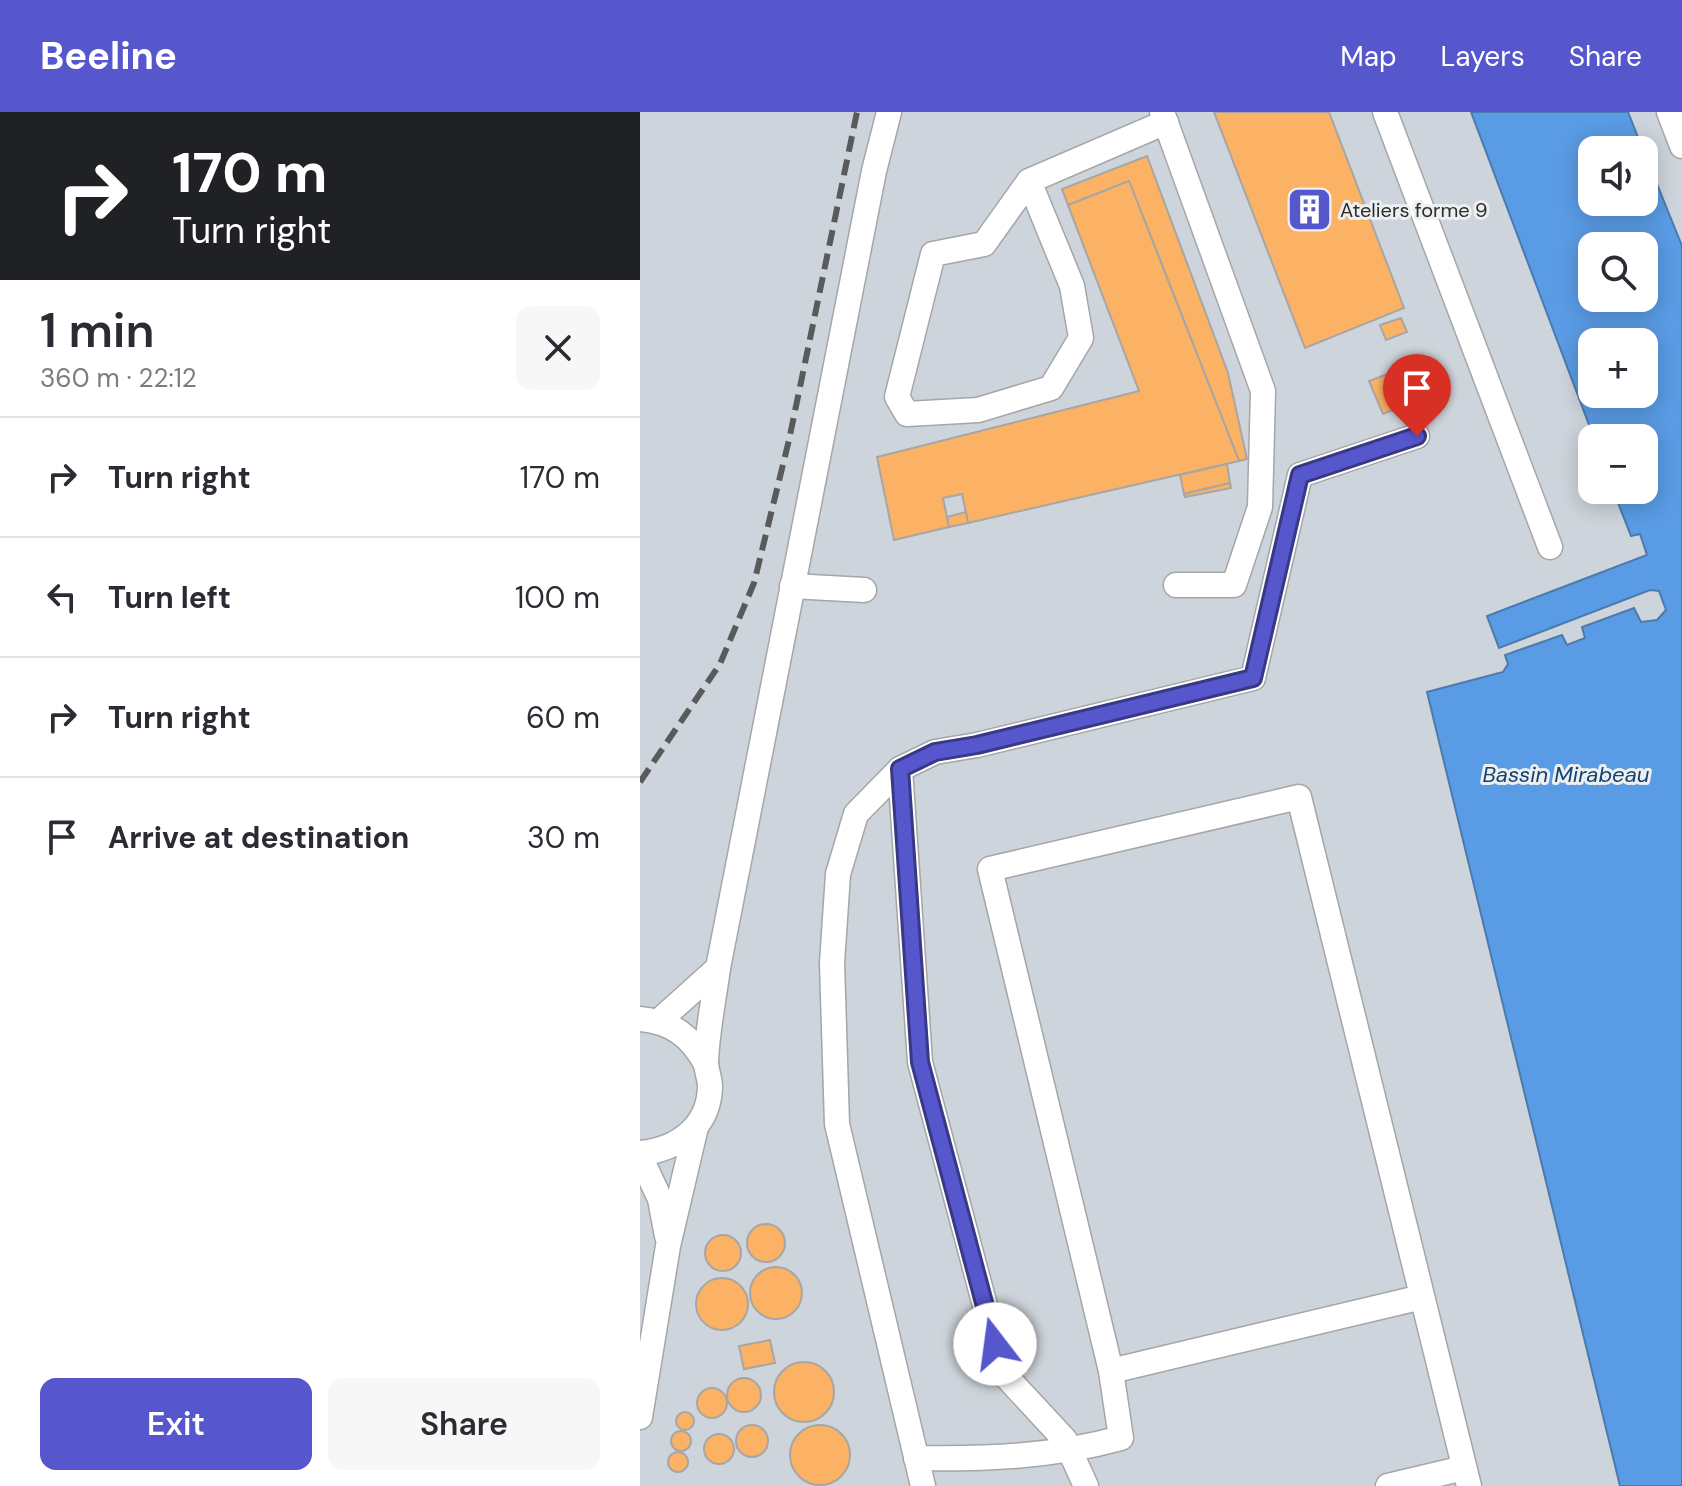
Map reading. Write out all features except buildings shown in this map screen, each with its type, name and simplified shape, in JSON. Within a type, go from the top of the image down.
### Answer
[{"type":"lane","points":[[706,1064],[718,968],[889,112]]},
{"type":"lane","points":[[1385,112],[1550,547]]},
{"type":"lane","points":[[1669,112],[1682,146]]},
{"type":"lane","points":[[1029,181],[1072,286],[1081,338],[1051,388],[978,410],[907,414],[897,397],[933,254],[984,244],[1029,181],[1164,117],[1263,391],[1260,507],[1234,585],[1176,585]]},
{"type":"lane","points":[[923,1486],[837,1124],[832,963],[838,874],[856,814],[900,769],[935,752],[977,745],[1253,678],[1300,475],[1417,436]]},
{"type":"lane","points":[[792,586],[864,590]]},
{"type":"lane","points":[[900,769],[920,1062],[1003,1373],[1071,1452],[1086,1486]]},
{"type":"lane","points":[[916,1458],[1008,1459],[1071,1452],[1121,1438],[1111,1371],[990,869],[1299,797],[1467,1477],[1388,1486]]},
{"type":"lane","points":[[650,1020],[718,968]]},
{"type":"lane","points":[[640,1417],[668,1246],[696,1127],[707,1107],[710,1085],[706,1064],[696,1044],[679,1030],[650,1020]]},
{"type":"lane","points":[[668,1246],[660,1199],[640,1155],[680,1142],[696,1127]]},
{"type":"lane","points":[[1111,1371],[1422,1297]]},
{"type":"shaded area","points":[[640,112],[1682,112],[1682,623],[1508,664],[1503,672],[1427,693],[1620,1486],[640,1486]]},
{"type":"water","name":"Bassin Mirabeau","points":[[1471,112],[1628,112],[1637,136],[1578,136],[1578,216],[1658,216],[1658,187],[1682,246],[1682,1486],[1620,1486],[1427,692],[1503,672],[1508,664],[1505,655],[1562,635],[1567,645],[1585,638],[1582,627],[1634,608],[1641,622],[1657,620],[1666,610],[1659,591],[1650,590],[1499,648],[1487,616],[1647,555],[1640,534],[1631,536],[1618,504],[1658,504],[1658,424],[1589,424],[1583,408],[1658,408],[1658,328],[1578,328],[1578,396]]},
{"type":"railway","points":[[640,782],[720,664],[754,583],[789,440],[857,112]]},
{"type":"place","name":"Ateliers forme 9","points":[[1309,210]]},
{"type":"route","points":[[995,1344],[920,1062],[900,769],[935,752],[977,745],[1253,678],[1300,475],[1417,436]]}]
